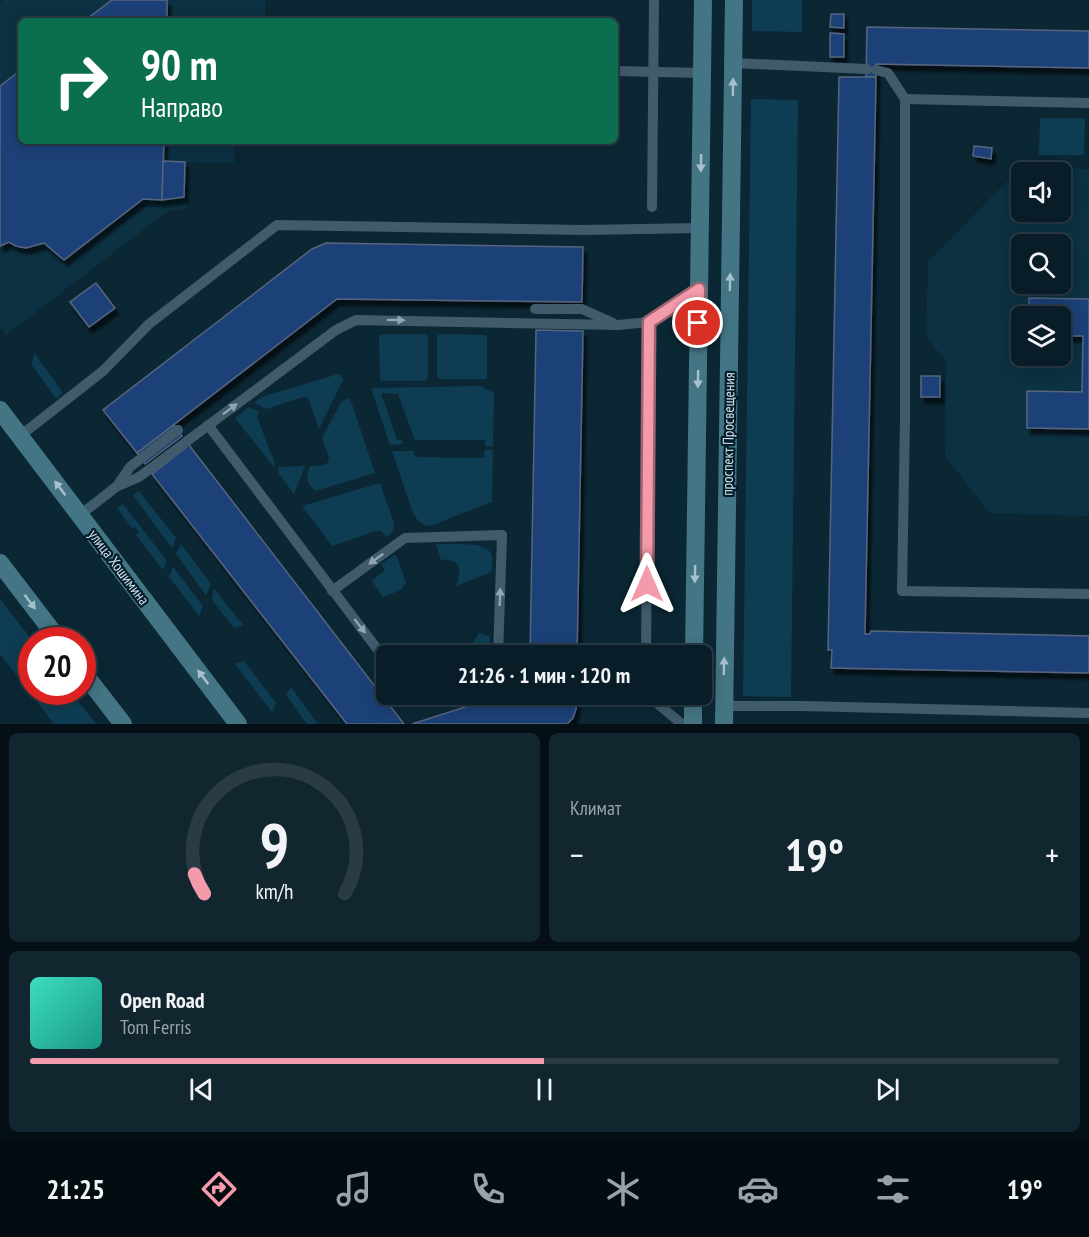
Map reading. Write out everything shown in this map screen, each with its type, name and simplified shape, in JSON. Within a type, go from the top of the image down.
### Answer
[{"type":"main road","name":"проспект Просвещения","points":[[694,645],[703,0]]},
{"type":"main road","name":"проспект Просвещения","points":[[724,724],[734,0]]},
{"type":"main road","name":"улица Хошимина","points":[[0,410],[238,724]]},
{"type":"main road","points":[[0,563],[49,627]]},
{"type":"main road","points":[[96,689],[123,724]]},
{"type":"main road","points":[[693,705],[693,724]]},
{"type":"lane","points":[[652,207],[654,0]]},
{"type":"lane","points":[[733,63],[871,70],[888,73],[904,99],[905,419],[902,591],[1089,594]]},
{"type":"lane","points":[[618,71],[702,74]]},
{"type":"lane","points":[[904,99],[1089,103]]},
{"type":"lane","points":[[20,436],[103,371],[149,324],[277,225],[584,230],[700,228]]},
{"type":"lane","points":[[80,515],[116,487],[139,477],[336,330],[356,320],[618,325],[649,322],[699,289]]},
{"type":"lane","points":[[535,309],[582,309],[618,325]]},
{"type":"lane","points":[[646,645],[649,322]]},
{"type":"lane","points":[[208,425],[376,648]]},
{"type":"lane","points":[[116,487],[130,467],[178,430]]},
{"type":"lane","points":[[332,591],[405,538],[502,535],[498,645]]},
{"type":"lane","points":[[659,705],[682,724]]},
{"type":"lane","points":[[724,706],[826,706],[1089,713]]},
{"type":"shaded area","points":[[3,0],[265,0],[265,18],[18,18],[18,144],[234,144],[234,163],[186,162],[186,208],[168,211],[6,335],[0,327],[0,3]]},
{"type":"shaded area","points":[[752,0],[802,0],[802,32],[752,31]]},
{"type":"shaded area","points":[[751,99],[798,100],[791,697],[743,696]]},
{"type":"shaded area","points":[[1040,118],[1085,118],[1084,155],[1039,155]]},
{"type":"shaded area","points":[[1071,168],[1089,169],[1089,516],[989,513],[945,456],[946,361],[926,337],[928,262],[1011,177],[1011,222],[1071,222]]},
{"type":"shaded area","points":[[384,334],[425,334],[428,336],[427,380],[380,380],[379,338]]},
{"type":"shaded area","points":[[441,334],[486,335],[486,379],[439,379],[437,376],[437,338]]},
{"type":"shaded area","points":[[35,354],[63,393],[56,398],[31,364]]},
{"type":"shaded area","points":[[338,374],[343,380],[319,429],[307,397],[266,409],[254,403],[262,397]]},
{"type":"shaded area","points":[[481,386],[494,393],[493,446],[485,446],[485,440],[415,440],[398,394],[381,393],[397,440],[402,440],[403,444],[390,445],[371,388]]},
{"type":"shaded area","points":[[350,398],[375,473],[315,491],[307,480],[310,466],[325,465],[328,462],[329,457],[322,438],[341,402]]},
{"type":"shaded area","points":[[249,407],[259,412],[257,417],[275,464],[274,467],[235,418]]},
{"type":"shaded area","points":[[485,450],[493,450],[492,502],[430,526],[420,522],[413,513],[392,451],[413,451],[415,457],[484,458]]},
{"type":"shaded area","points":[[305,466],[294,494],[278,472],[279,467]]},
{"type":"shaded area","points":[[380,483],[394,523],[393,531],[387,537],[381,531],[376,531],[332,546],[302,506]]},
{"type":"shaded area","points":[[139,491],[176,538],[172,548],[133,495]]},
{"type":"shaded area","points":[[123,504],[167,561],[163,570],[136,535],[139,532],[135,527],[132,528],[117,508]]},
{"type":"shaded area","points":[[181,544],[211,584],[206,595],[176,554]]},
{"type":"shaded area","points":[[436,544],[465,544],[486,549],[492,557],[491,572],[456,586],[459,575],[458,567],[452,561],[441,560]]},
{"type":"shaded area","points":[[394,555],[397,557],[406,583],[401,590],[383,597],[372,581],[385,570],[381,564]]},
{"type":"shaded area","points":[[173,567],[203,606],[199,616],[169,577]]},
{"type":"shaded area","points":[[214,589],[243,625],[234,628],[212,600]]},
{"type":"shaded area","points":[[0,599],[22,627],[18,627],[18,677],[0,654]]},
{"type":"shaded area","points":[[479,633],[490,636],[490,645],[471,645]]},
{"type":"shaded area","points":[[244,661],[276,703],[272,712],[235,664]]},
{"type":"shaded area","points":[[291,687],[318,724],[307,724],[286,695]]},
{"type":"shaded area","points":[[39,705],[81,705],[96,724],[54,724]]},
{"type":"building","points":[[112,0],[167,0],[167,18],[88,18]]},
{"type":"building","points":[[831,14],[844,14],[844,28],[830,27]]},
{"type":"building","points":[[867,27],[1089,31],[1089,68],[876,64],[876,77],[866,77]]},
{"type":"building","points":[[830,33],[844,34],[844,57],[830,57]]},
{"type":"building","points":[[18,72],[18,144],[164,144],[162,200],[143,199],[64,260],[44,243],[26,248],[9,242],[0,246],[0,86]]},
{"type":"building","points":[[839,77],[876,77],[865,634],[870,634],[871,631],[1089,636],[1089,673],[831,668],[832,650],[828,650]]},
{"type":"building","points":[[974,146],[992,148],[991,159],[973,156]]},
{"type":"building","points":[[163,161],[185,162],[184,197],[162,200]]},
{"type":"building","points":[[326,243],[583,247],[582,302],[337,299],[137,453],[103,410],[312,249]]},
{"type":"building","points":[[96,283],[115,308],[89,327],[70,302]]},
{"type":"building","points":[[1029,298],[1089,299],[1089,429],[1027,428],[1027,391],[1082,392],[1083,336],[1071,336],[1071,306],[1029,306]]},
{"type":"building","points":[[536,330],[583,331],[577,645],[530,645]]},
{"type":"building","points":[[921,376],[940,376],[940,397],[921,397]]},
{"type":"building","points":[[174,425],[182,436],[145,464],[137,453]]},
{"type":"building","points":[[189,445],[376,688],[376,705],[389,705],[404,724],[347,724],[152,474]]},
{"type":"building","points":[[472,705],[576,705],[573,718],[567,724],[412,724]]},
{"type":"route","points":[[647,584],[649,322],[699,289],[698,323]]}]
